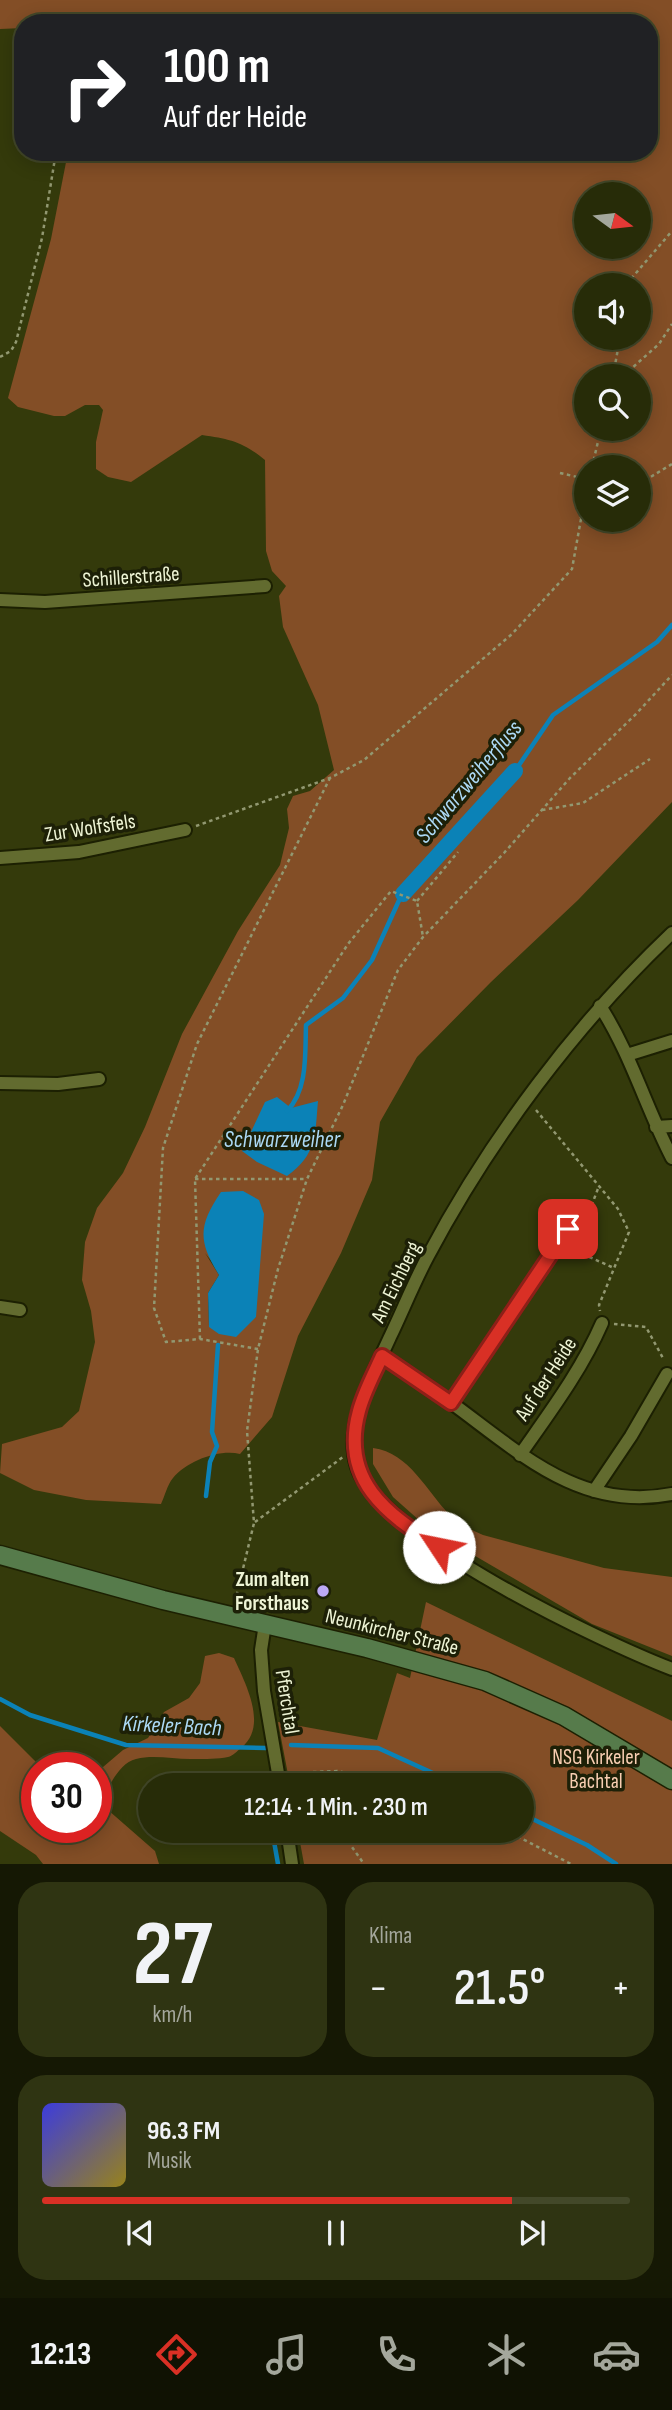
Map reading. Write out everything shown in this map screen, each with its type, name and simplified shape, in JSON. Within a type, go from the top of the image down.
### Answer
[{"type":"main road","name":"Neunkircher Straße","points":[[0,1555],[95,1582],[367,1648],[485,1681],[564,1716],[672,1780]]},
{"type":"street","name":"Schillerstraße","points":[[0,600],[45,602],[265,586]]},
{"type":"street","name":"Zur Wolfsfels","points":[[0,858],[79,852],[185,830]]},
{"type":"street","name":"Am Eichberg","points":[[672,933],[600,1006],[527,1100],[481,1167],[428,1257],[382,1356],[359,1409],[354,1449],[357,1467],[366,1484],[399,1519],[420,1535],[536,1606],[601,1639],[672,1669]]},
{"type":"street","points":[[600,1006],[627,1055],[656,1127],[672,1158]]},
{"type":"street","points":[[627,1055],[672,1041]]},
{"type":"street","points":[[0,1083],[58,1084],[99,1079]]},
{"type":"street","points":[[656,1127],[672,1126]]},
{"type":"street","points":[[451,1403],[568,1229]]},
{"type":"street","points":[[0,1307],[20,1310]]},
{"type":"street","name":"Auf der Heide","points":[[520,1455],[576,1374],[602,1323]]},
{"type":"street","name":"Auf der Heide","points":[[382,1356],[520,1455],[550,1473],[594,1491],[616,1496],[672,1494]]},
{"type":"street","points":[[594,1491],[638,1426],[667,1374]]},
{"type":"street","name":"Pferchtal","points":[[265,1624],[261,1650],[263,1678],[278,1773]]},
{"type":"street","points":[[289,1843],[292,1864]]},
{"type":"path","points":[[0,357],[11,351],[16,342],[27,304],[43,238],[55,161]]},
{"type":"path","points":[[636,273],[672,231]]},
{"type":"path","points":[[636,364],[659,344],[672,324]]},
{"type":"path","points":[[651,477],[672,464]]},
{"type":"path","points":[[560,473],[574,476]]},
{"type":"path","points":[[185,830],[330,778],[364,760],[512,634],[572,569],[578,532]]},
{"type":"path","points":[[230,1616],[238,1595],[254,1522],[247,1431],[258,1349],[278,1269],[307,1179],[343,1105],[398,970],[423,937],[570,778],[672,675]]},
{"type":"path","points":[[542,810],[583,803],[650,759]]},
{"type":"path","points":[[258,1349],[200,1339],[166,1342],[154,1308],[163,1148],[197,1044],[330,778]]},
{"type":"path","points":[[423,937],[417,901],[458,852]]},
{"type":"path","points":[[200,1339],[195,1179],[348,944],[391,891],[417,901]]},
{"type":"path","points":[[527,1100],[618,1209],[629,1232],[599,1305],[602,1323],[646,1327],[663,1354],[667,1374]]},
{"type":"path","points":[[195,1179],[307,1179]]},
{"type":"path","points":[[599,1186],[586,1220],[568,1229],[576,1251],[614,1268]]},
{"type":"path","points":[[254,1522],[354,1449]]},
{"type":"path","points":[[299,1773],[347,1773]]},
{"type":"path","points":[[349,1843],[364,1864]]},
{"type":"path","points":[[530,1843],[571,1864]]},
{"type":"green space","points":[[0,0],[672,0],[672,802],[578,900],[417,1057],[380,1122],[372,1180],[341,1253],[298,1336],[272,1417],[240,1454],[213,1455],[186,1466],[169,1484],[161,1504],[86,1500],[34,1490],[0,1473],[2,1444],[62,1427],[79,1411],[95,1342],[91,1311],[82,1280],[85,1242],[97,1208],[123,1173],[145,1127],[182,1034],[238,931],[280,865],[289,828],[287,809],[293,796],[310,791],[334,770],[318,705],[283,627],[279,596],[286,586],[272,571],[266,551],[265,460],[236,442],[202,435],[131,482],[108,477],[96,469],[96,442],[103,410],[99,405],[85,405],[65,416],[54,416],[18,407],[8,398],[51,239],[66,161],[658,161],[658,14],[14,14],[14,28],[0,29]],"holes":[[[205,1253],[256,1317],[209,1326],[208,1293],[219,1275]]]},
{"type":"green space","points":[[373,1448],[397,1457],[416,1474],[450,1515],[483,1535],[604,1568],[672,1577],[672,1656],[592,1624],[429,1529],[393,1497],[373,1464]]},
{"type":"green space","name":"NSG Kirkeler Bachtal","points":[[426,1602],[672,1721],[672,1864],[304,1864],[300,1843],[534,1843],[534,1773],[288,1773],[278,1722],[377,1740],[397,1673],[410,1678]]},
{"type":"green space","points":[[219,1653],[234,1658],[252,1704],[253,1728],[249,1739],[228,1757],[136,1759],[121,1769],[112,1781],[112,1759],[123,1750],[148,1738],[164,1712],[189,1698],[200,1683],[205,1656]]},
{"type":"green space","points":[[0,1726],[26,1752],[21,1752],[21,1843],[112,1843],[112,1813],[138,1836],[138,1843],[146,1843],[155,1851],[159,1864],[43,1864],[36,1855],[0,1831]]},
{"type":"water","name":"Schwarzweiher","points":[[277,1097],[291,1108],[318,1101],[313,1143],[304,1160],[287,1176],[257,1162],[242,1151],[265,1102]]},
{"type":"water","points":[[243,1191],[259,1200],[264,1214],[256,1317],[236,1337],[219,1334],[209,1327],[208,1293],[219,1275],[207,1252],[204,1234],[208,1215],[221,1192]]},
{"type":"waterway","name":"Schwarzweiherfluss","points":[[515,771],[553,715],[657,642],[672,625]]},
{"type":"waterway","name":"Schwarzweiherfluss","points":[[403,894],[515,771]]},
{"type":"waterway","name":"Schwarzweiherfluss","points":[[287,1111],[299,1093],[302,1082],[306,1025],[343,998],[372,960],[401,896]]},
{"type":"waterway","name":"Schwarzweiherfluss","points":[[206,1496],[210,1462],[217,1446],[212,1432],[218,1345]]},
{"type":"waterway","name":"Kirkeler Bach","points":[[0,1699],[30,1715],[126,1745],[266,1748]]},
{"type":"waterway","name":"Kirkeler Bach","points":[[291,1745],[378,1748],[433,1773]]},
{"type":"waterway","name":"Kirkeler Bach","points":[[534,1820],[587,1845],[616,1864]]},
{"type":"waterway","points":[[274,1843],[278,1864]]},
{"type":"place","name":"Zum alten Forsthaus","points":[[323,1591]]},
{"type":"route","points":[[439,1547],[399,1519],[380,1502],[366,1484],[357,1467],[354,1449],[359,1409],[382,1356],[451,1403],[568,1229]]}]
